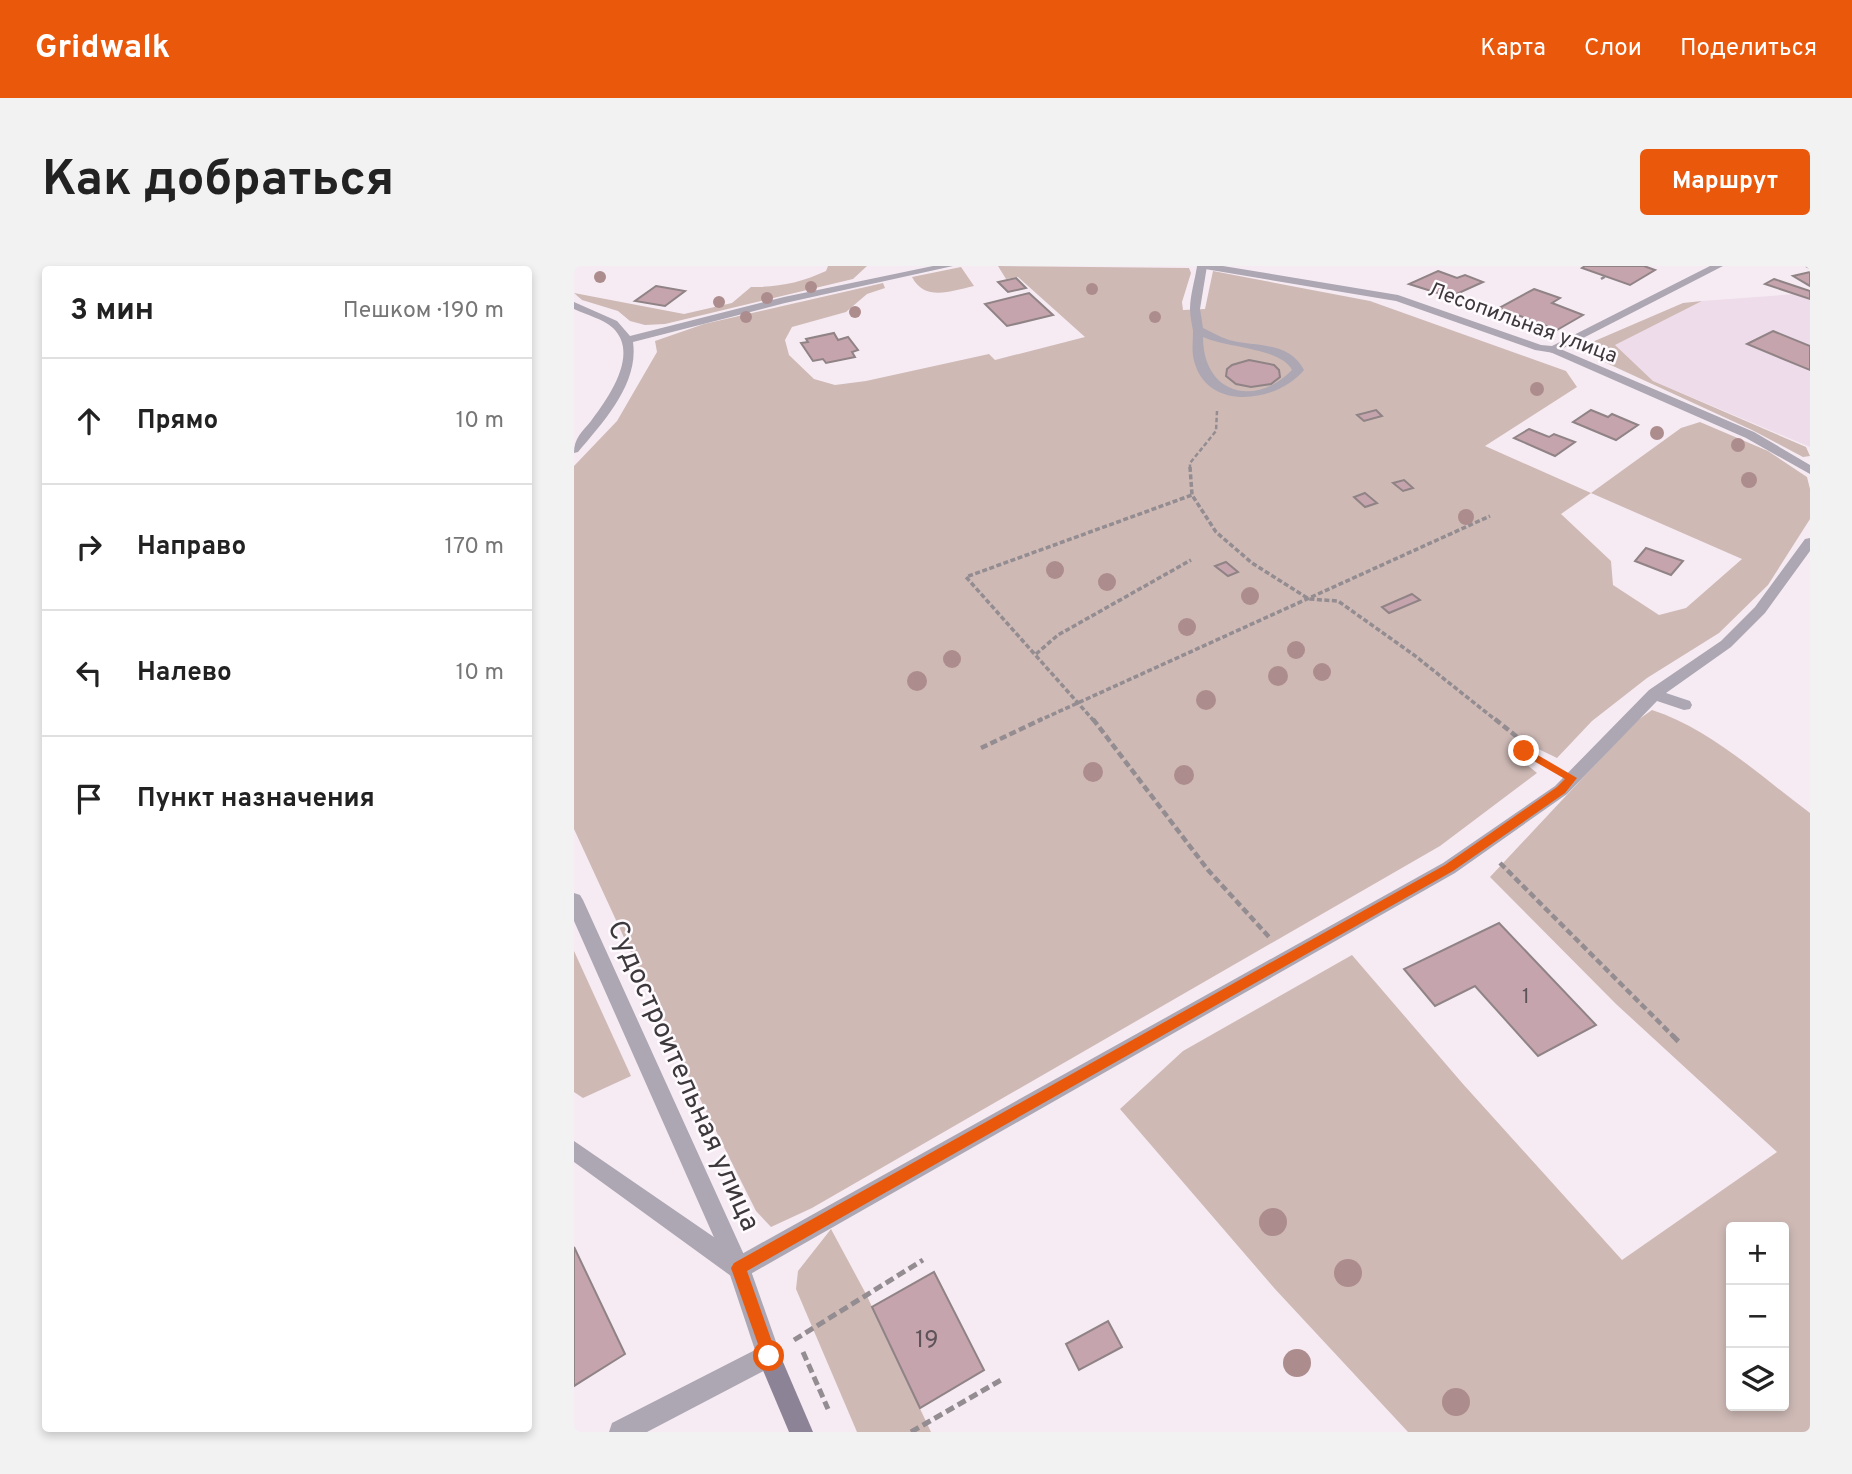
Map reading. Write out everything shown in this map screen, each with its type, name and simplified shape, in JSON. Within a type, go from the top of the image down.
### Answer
[{"type":"street","points":[[864,282],[881,266]]},
{"type":"street","points":[[628,340],[864,282],[948,266]]},
{"type":"street","points":[[1198,330],[1226,342],[1271,350],[1288,357],[1298,370],[1284,384],[1251,394],[1219,388],[1202,370],[1197,354],[1195,309],[1204,266]]},
{"type":"street","name":"Лесопильная улица","points":[[1204,266],[1380,294],[1424,306],[1539,348],[1554,350],[1750,435],[1810,470]]},
{"type":"street","points":[[1554,350],[1718,266]]},
{"type":"street","points":[[574,305],[620,328],[631,351],[618,389],[574,449]]},
{"type":"street","points":[[574,1150],[739,1268],[1449,868],[1483,845],[1561,790],[1654,694],[1726,644],[1760,610],[1810,542]]},
{"type":"street","points":[[1654,694],[1684,705]]},
{"type":"street","name":"Судостроительная улица","points":[[574,900],[739,1268],[769,1356],[801,1432]]},
{"type":"street","points":[[621,1432],[769,1356]]},
{"type":"path","points":[[1601,279],[1606,276]]},
{"type":"path","points":[[1219,388],[1216,431],[1190,463],[1192,495],[1216,532],[1252,563],[1309,599],[1338,601],[1415,654],[1522,741],[1524,751],[1572,778]]},
{"type":"path","points":[[1192,495],[966,578],[1078,703],[1208,870],[1287,957]]},
{"type":"path","points":[[981,748],[1490,516]]},
{"type":"path","points":[[1036,654],[1058,635],[1191,560]]},
{"type":"path","points":[[1483,845],[1680,1043]]},
{"type":"path","points":[[769,1356],[923,1259]]},
{"type":"path","points":[[791,1326],[828,1409]]},
{"type":"path","points":[[911,1432],[1000,1380]]},
{"type":"shaded area","points":[[828,266],[867,266],[853,279],[665,324],[645,325],[630,321],[618,311],[582,300],[574,293],[684,314],[732,303],[751,287],[780,285],[807,279],[826,271]]},
{"type":"shaded area","points":[[998,266],[1189,268],[1191,273],[1182,302],[1183,310],[1205,309],[1213,271],[1370,301],[1566,371],[1577,387],[1485,446],[1591,493],[1681,428],[1700,422],[1768,451],[1807,477],[1810,489],[1810,519],[1768,585],[1719,633],[1647,678],[1592,721],[1557,758],[1522,741],[1508,749],[1537,773],[1440,846],[812,1208],[771,1227],[756,1211],[680,1059],[574,829],[574,466],[617,421],[657,352],[655,341],[704,324],[883,283],[885,288],[867,294],[846,312],[792,327],[785,340],[789,355],[814,379],[835,385],[866,381],[989,354],[995,360],[1085,337],[1018,277],[1006,279]],"holes":[[[1591,493],[1742,559],[1686,608],[1659,615],[1613,585],[1611,561],[1561,514]]]},
{"type":"shaded area","points":[[961,267],[974,286],[948,292],[931,292],[917,285],[912,277]]},
{"type":"shaded area","points":[[1795,294],[1810,299],[1810,447],[1653,381],[1614,345],[1702,301]]},
{"type":"shaded area","points":[[1702,301],[1615,345],[1653,381],[1806,447],[1810,456],[1803,457],[1752,430],[1576,349],[1683,303]]},
{"type":"shaded area","points":[[1652,710],[1674,718],[1715,741],[1810,813],[1810,1432],[1408,1432],[1275,1289],[1120,1109],[1183,1051],[1352,955],[1463,1084],[1622,1260],[1777,1152],[1616,1004],[1490,877],[1635,722]]},
{"type":"shaded area","points":[[574,951],[631,1076],[583,1098],[574,1092]]},
{"type":"shaded area","points":[[831,1229],[866,1294],[931,1432],[857,1432],[796,1289],[798,1271]]},
{"type":"building","points":[[1644,266],[1655,270],[1630,285],[1582,268]]},
{"type":"building","points":[[1438,271],[1457,278],[1465,275],[1483,282],[1450,297],[1409,284]]},
{"type":"building","points":[[1810,272],[1810,286],[1793,276]]},
{"type":"building","points":[[1016,278],[1026,288],[1008,292],[998,282]]},
{"type":"building","points":[[1774,279],[1810,291],[1810,299],[1765,284]]},
{"type":"building","points":[[656,286],[685,291],[665,306],[635,301]]},
{"type":"building","points":[[1534,289],[1560,298],[1552,303],[1583,315],[1557,330],[1499,308]]},
{"type":"building","points":[[1029,293],[1053,315],[1007,326],[985,304]]},
{"type":"building","points":[[1773,331],[1810,346],[1810,370],[1747,344]]},
{"type":"building","points":[[834,333],[838,340],[848,337],[858,350],[852,352],[855,357],[826,363],[823,359],[813,361],[801,343],[808,342],[806,339]]},
{"type":"building","points":[[1249,360],[1274,365],[1279,370],[1280,377],[1271,384],[1251,387],[1236,384],[1226,376],[1227,369],[1232,365]]},
{"type":"building","points":[[1376,410],[1382,416],[1364,421],[1357,415]]},
{"type":"building","points":[[1591,410],[1608,417],[1612,414],[1638,425],[1616,440],[1573,422]]},
{"type":"building","points":[[1529,429],[1549,437],[1554,434],[1575,442],[1555,456],[1514,438]]},
{"type":"building","points":[[1404,480],[1413,488],[1403,491],[1393,483]]},
{"type":"building","points":[[1365,493],[1377,503],[1365,507],[1354,497]]},
{"type":"building","points":[[1646,548],[1683,561],[1671,575],[1635,561]]},
{"type":"building","points":[[1226,562],[1238,572],[1228,576],[1215,566]]},
{"type":"building","points":[[1412,594],[1420,600],[1389,613],[1382,607]]},
{"type":"building","points":[[1499,923],[1596,1025],[1538,1056],[1475,986],[1435,1006],[1404,969]]},
{"type":"building","points":[[574,1247],[625,1354],[574,1386]]},
{"type":"building","points":[[934,1272],[984,1370],[920,1408],[872,1307]]},
{"type":"building","points":[[1108,1321],[1122,1347],[1079,1370],[1066,1344]]},
{"type":"route","points":[[769,1356],[739,1268],[1449,868],[1561,790],[1572,778],[1524,751]]}]
